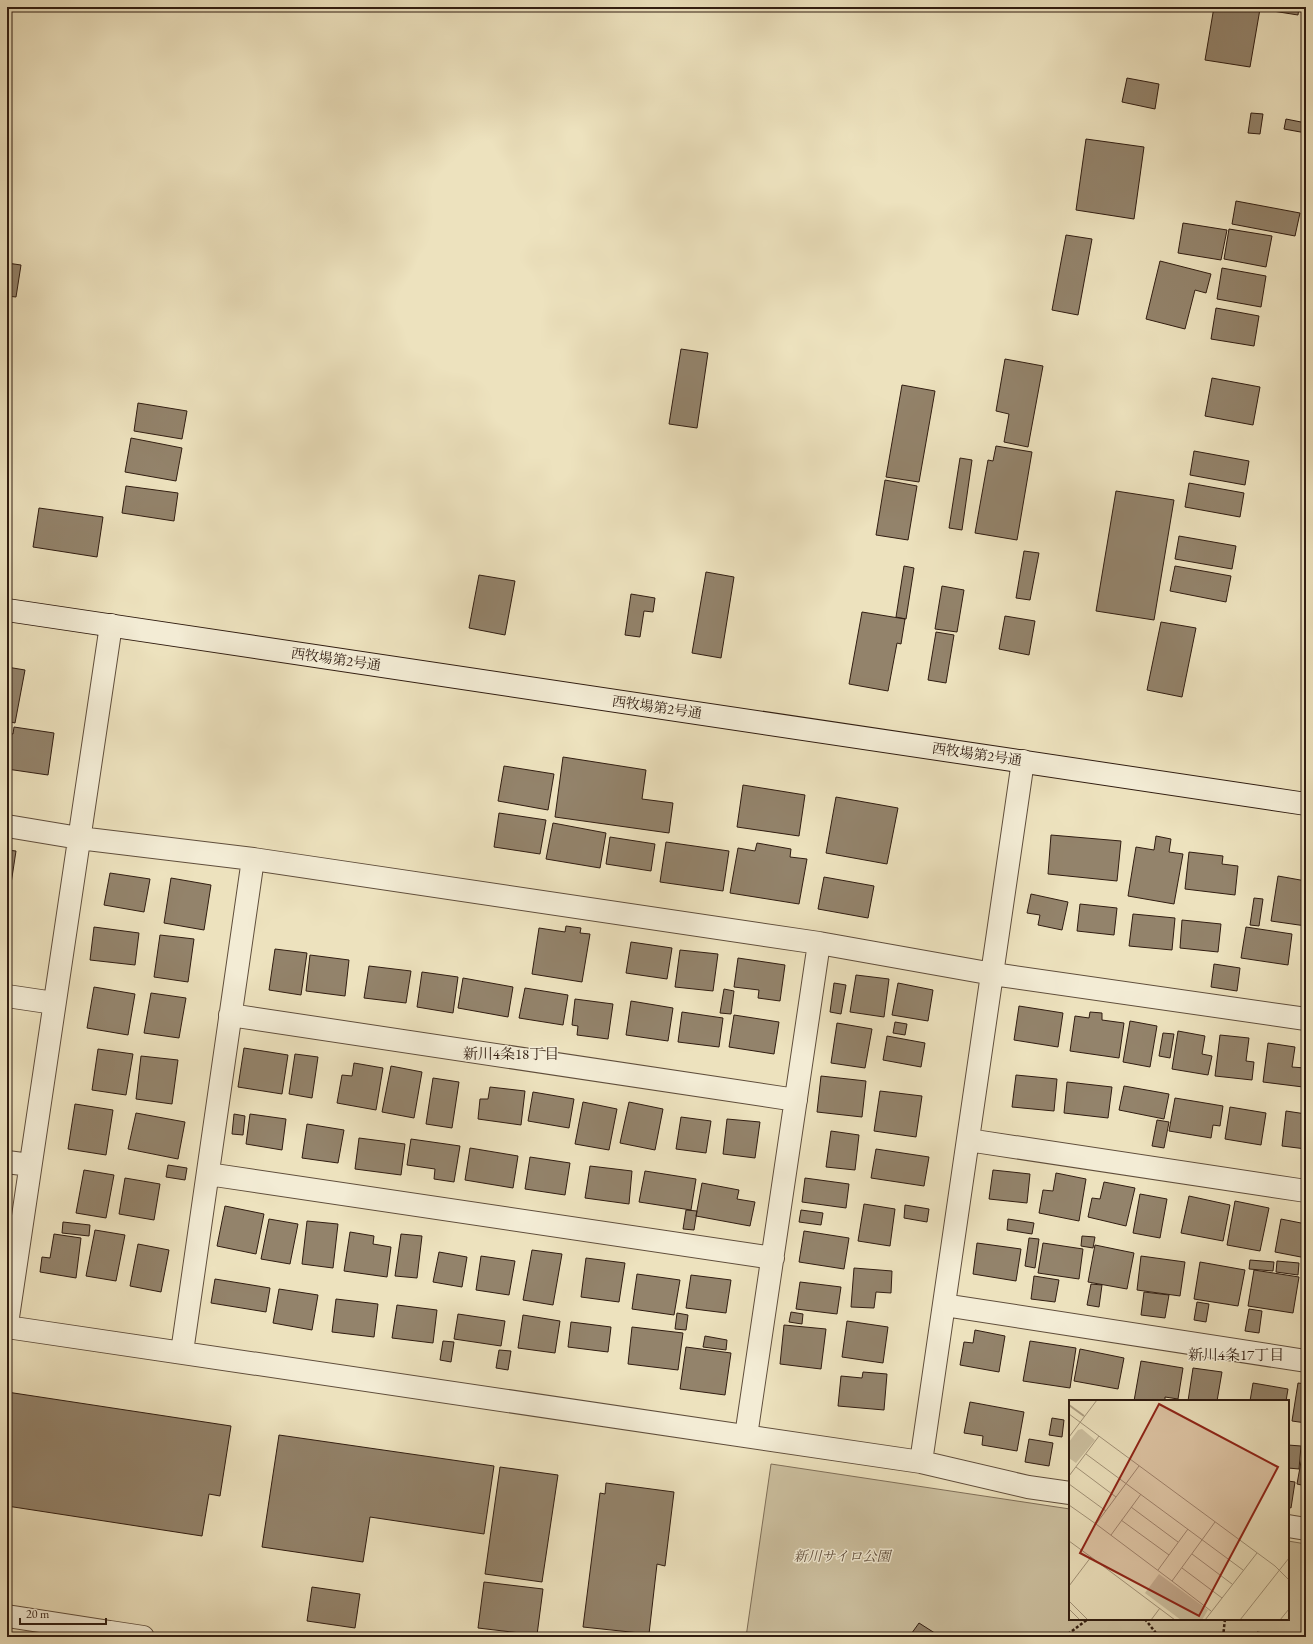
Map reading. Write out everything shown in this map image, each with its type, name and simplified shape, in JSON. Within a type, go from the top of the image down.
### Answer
[{"type":"street","name":"西牧場第2号通","points":[[7,610],[1306,804]]},
{"type":"street","points":[[111,625],[7,1325],[921,1462],[1028,1487],[1069,1493]]},
{"type":"street","points":[[921,1462],[1023,761]]},
{"type":"street","points":[[7,826],[79,838],[253,859],[819,943],[993,974],[1306,1019]]},
{"type":"street","points":[[182,1352],[253,859]]},
{"type":"street","points":[[746,1436],[819,943]]},
{"type":"street","points":[[7,996],[54,1003]]},
{"type":"street","points":[[230,1015],[796,1100]]},
{"type":"street","points":[[968,1140],[1306,1191]]},
{"type":"street","points":[[7,1162],[30,1165]]},
{"type":"street","points":[[208,1174],[773,1258]]},
{"type":"street","points":[[944,1305],[1306,1361]]},
{"type":"street","points":[[1289,1526],[1306,1529]]},
{"type":"street","points":[[7,1616],[110,1635],[143,1637]]},
{"type":"path","points":[[1064,1637],[1087,1620]]},
{"type":"path","points":[[1145,1620],[1159,1637]]},
{"type":"path","points":[[1223,1637],[1226,1620]]},
{"type":"green space","name":"新川サイロ公園","points":[[771,1464],[1069,1509],[1069,1620],[1289,1620],[1289,1541],[1306,1544],[1306,1637],[746,1637]]},
{"type":"building","points":[[1214,7],[1299,7],[1298,15],[1260,9],[1250,67],[1205,60]]},
{"type":"building","points":[[1127,78],[1159,84],[1155,109],[1122,102]]},
{"type":"building","points":[[1251,113],[1263,114],[1260,134],[1248,133]]},
{"type":"building","points":[[1286,119],[1306,123],[1306,133],[1284,129]]},
{"type":"building","points":[[1086,139],[1144,147],[1134,219],[1076,210]]},
{"type":"building","points":[[1236,201],[1300,213],[1295,236],[1232,224]]},
{"type":"building","points":[[1183,223],[1227,230],[1221,260],[1178,253]]},
{"type":"building","points":[[1229,229],[1272,236],[1266,267],[1224,259]]},
{"type":"building","points":[[1066,235],[1092,239],[1078,315],[1052,310]]},
{"type":"building","points":[[1160,261],[1211,274],[1206,293],[1195,290],[1185,329],[1146,319]]},
{"type":"building","points":[[7,263],[21,265],[16,297],[7,296]]},
{"type":"building","points":[[1222,268],[1266,276],[1261,307],[1217,299]]},
{"type":"building","points":[[1216,308],[1259,316],[1254,346],[1211,339]]},
{"type":"building","points":[[681,349],[708,353],[697,428],[669,424]]},
{"type":"building","points":[[1005,359],[1043,366],[1028,447],[1004,442],[1009,414],[996,411]]},
{"type":"building","points":[[1212,378],[1260,387],[1253,425],[1205,416]]},
{"type":"building","points":[[902,385],[935,391],[919,482],[886,477]]},
{"type":"building","points":[[138,403],[187,411],[182,439],[134,431]]},
{"type":"building","points":[[131,438],[182,448],[176,481],[125,472]]},
{"type":"building","points":[[996,446],[1032,452],[1017,540],[975,533],[988,460],[993,461]]},
{"type":"building","points":[[1194,451],[1249,461],[1245,485],[1190,475]]},
{"type":"building","points":[[960,458],[972,460],[962,530],[949,528]]},
{"type":"building","points":[[885,480],[917,486],[908,540],[876,535]]},
{"type":"building","points":[[1189,483],[1244,493],[1240,517],[1185,507]]},
{"type":"building","points":[[126,486],[178,493],[174,521],[122,513]]},
{"type":"building","points":[[1116,491],[1174,500],[1154,620],[1096,611]]},
{"type":"building","points":[[39,508],[103,517],[97,557],[33,547]]},
{"type":"building","points":[[1179,536],[1236,546],[1232,569],[1175,559]]},
{"type":"building","points":[[1024,551],[1039,553],[1030,600],[1016,598]]},
{"type":"building","points":[[904,566],[914,568],[906,619],[896,617]]},
{"type":"building","points":[[1175,566],[1231,576],[1226,602],[1170,591]]},
{"type":"building","points":[[706,572],[734,577],[721,658],[692,653]]},
{"type":"building","points":[[479,575],[515,581],[505,635],[469,628]]},
{"type":"building","points":[[942,586],[964,590],[957,632],[935,629]]},
{"type":"building","points":[[631,594],[655,598],[653,612],[644,611],[640,637],[625,635]]},
{"type":"building","points":[[862,612],[905,619],[901,644],[897,643],[888,691],[849,684]]},
{"type":"building","points":[[1005,616],[1035,621],[1029,655],[999,649]]},
{"type":"building","points":[[1161,622],[1196,628],[1182,697],[1147,690]]},
{"type":"building","points":[[936,632],[954,635],[946,683],[928,680]]},
{"type":"building","points":[[7,667],[25,670],[15,723],[7,721]]},
{"type":"building","points":[[14,727],[54,733],[48,775],[7,769],[7,733],[13,734]]},
{"type":"building","points":[[563,757],[646,770],[642,799],[673,803],[669,833],[555,817]]},
{"type":"building","points":[[504,766],[554,774],[548,810],[498,801]]},
{"type":"building","points":[[743,785],[805,795],[799,836],[737,827]]},
{"type":"building","points":[[836,797],[898,808],[887,864],[826,853]]},
{"type":"building","points":[[499,813],[546,820],[540,854],[494,847]]},
{"type":"building","points":[[553,823],[606,833],[600,868],[546,859]]},
{"type":"building","points":[[1051,835],[1121,841],[1117,881],[1048,874]]},
{"type":"building","points":[[1156,836],[1171,839],[1169,852],[1183,854],[1174,904],[1128,896],[1136,847],[1154,850]]},
{"type":"building","points":[[610,837],[655,844],[651,871],[606,864]]},
{"type":"building","points":[[666,842],[729,851],[723,891],[660,882]]},
{"type":"building","points":[[757,843],[791,849],[790,857],[807,859],[799,904],[730,893],[738,848],[755,851]]},
{"type":"building","points":[[7,850],[16,851],[9,897],[7,896]]},
{"type":"building","points":[[1189,852],[1223,856],[1222,864],[1238,866],[1235,895],[1185,889]]},
{"type":"building","points":[[110,873],[150,879],[144,912],[104,905]]},
{"type":"building","points":[[1278,876],[1306,881],[1306,926],[1271,921]]},
{"type":"building","points":[[824,877],[874,886],[868,918],[818,909]]},
{"type":"building","points":[[171,878],[211,885],[204,930],[164,923]]},
{"type":"building","points":[[1031,894],[1068,902],[1062,930],[1038,925],[1040,915],[1027,913]]},
{"type":"building","points":[[1254,898],[1263,899],[1259,926],[1250,925]]},
{"type":"building","points":[[1080,904],[1117,908],[1114,935],[1077,931]]},
{"type":"building","points":[[1133,914],[1175,918],[1172,950],[1129,946]]},
{"type":"building","points":[[1182,920],[1221,924],[1218,952],[1180,948]]},
{"type":"building","points":[[566,926],[581,928],[580,933],[590,934],[582,982],[532,974],[539,928],[565,932]]},
{"type":"building","points":[[94,927],[139,933],[135,965],[90,960]]},
{"type":"building","points":[[1246,927],[1292,934],[1288,965],[1241,958]]},
{"type":"building","points":[[160,935],[194,939],[188,982],[154,977]]},
{"type":"building","points":[[631,942],[672,948],[667,979],[626,973]]},
{"type":"building","points":[[275,949],[307,953],[301,995],[269,990]]},
{"type":"building","points":[[680,950],[718,954],[713,991],[675,987]]},
{"type":"building","points":[[310,955],[349,960],[345,996],[306,991]]},
{"type":"building","points":[[738,958],[785,965],[780,1001],[758,998],[759,990],[734,987]]},
{"type":"building","points":[[1214,964],[1240,968],[1237,991],[1211,987]]},
{"type":"building","points":[[369,966],[411,971],[406,1003],[364,998]]},
{"type":"building","points":[[422,972],[458,977],[453,1013],[417,1007]]},
{"type":"building","points":[[856,975],[889,979],[884,1017],[850,1012]]},
{"type":"building","points":[[463,978],[513,987],[508,1017],[458,1008]]},
{"type":"building","points":[[834,983],[846,985],[841,1014],[830,1012]]},
{"type":"building","points":[[898,983],[933,990],[928,1021],[892,1015]]},
{"type":"building","points":[[94,987],[135,994],[128,1035],[87,1028]]},
{"type":"building","points":[[525,988],[568,995],[563,1025],[519,1018]]},
{"type":"building","points":[[724,989],[734,991],[731,1014],[720,1013]]},
{"type":"building","points":[[151,993],[186,998],[179,1038],[144,1033]]},
{"type":"building","points":[[575,999],[613,1004],[608,1039],[577,1035],[578,1026],[572,1025]]},
{"type":"building","points":[[631,1001],[673,1008],[668,1041],[626,1035]]},
{"type":"building","points":[[1019,1006],[1063,1013],[1058,1047],[1014,1040]]},
{"type":"building","points":[[682,1012],[723,1018],[719,1047],[678,1042]]},
{"type":"building","points":[[1090,1012],[1102,1013],[1102,1020],[1124,1023],[1119,1058],[1070,1051],[1075,1016],[1089,1018]]},
{"type":"building","points":[[734,1015],[779,1022],[774,1054],[729,1047]]},
{"type":"building","points":[[7,1021],[11,1022],[7,1045]]},
{"type":"building","points":[[1130,1021],[1157,1026],[1150,1067],[1123,1062]]},
{"type":"building","points":[[895,1022],[907,1024],[905,1035],[893,1033]]},
{"type":"building","points":[[837,1023],[872,1029],[865,1068],[831,1063]]},
{"type":"building","points":[[1178,1031],[1205,1036],[1202,1054],[1212,1056],[1208,1075],[1172,1069]]},
{"type":"building","points":[[1163,1033],[1174,1034],[1170,1058],[1159,1056]]},
{"type":"building","points":[[1220,1035],[1249,1038],[1246,1061],[1254,1062],[1252,1080],[1215,1076]]},
{"type":"building","points":[[887,1036],[925,1043],[921,1067],[883,1060]]},
{"type":"building","points":[[1268,1043],[1295,1047],[1292,1067],[1305,1068],[1303,1087],[1263,1082]]},
{"type":"building","points":[[244,1048],[288,1055],[282,1094],[238,1087]]},
{"type":"building","points":[[98,1049],[133,1054],[126,1095],[92,1090]]},
{"type":"building","points":[[295,1054],[318,1057],[312,1098],[289,1094]]},
{"type":"building","points":[[141,1056],[178,1060],[172,1104],[136,1099]]},
{"type":"building","points":[[354,1063],[383,1068],[376,1110],[337,1103],[342,1075],[352,1076]]},
{"type":"building","points":[[391,1066],[422,1072],[414,1118],[382,1112]]},
{"type":"building","points":[[1016,1075],[1057,1079],[1054,1111],[1012,1107]]},
{"type":"building","points":[[821,1076],[866,1081],[862,1117],[817,1112]]},
{"type":"building","points":[[433,1078],[459,1082],[452,1128],[426,1124]]},
{"type":"building","points":[[1067,1082],[1112,1087],[1108,1118],[1064,1113]]},
{"type":"building","points":[[1124,1086],[1169,1094],[1164,1119],[1119,1110]]},
{"type":"building","points":[[490,1087],[525,1091],[521,1125],[478,1119],[480,1099],[488,1099]]},
{"type":"building","points":[[880,1091],[922,1096],[916,1137],[874,1131]]},
{"type":"building","points":[[533,1092],[574,1099],[569,1128],[528,1121]]},
{"type":"building","points":[[1175,1098],[1223,1106],[1220,1126],[1213,1125],[1211,1138],[1169,1131]]},
{"type":"building","points":[[583,1102],[617,1109],[609,1150],[575,1144]]},
{"type":"building","points":[[629,1102],[663,1109],[655,1150],[620,1143]]},
{"type":"building","points":[[75,1104],[113,1110],[106,1155],[68,1149]]},
{"type":"building","points":[[1230,1107],[1266,1113],[1261,1145],[1225,1139]]},
{"type":"building","points":[[1286,1111],[1306,1114],[1306,1149],[1282,1146]]},
{"type":"building","points":[[136,1113],[185,1122],[178,1159],[128,1149]]},
{"type":"building","points":[[234,1114],[245,1116],[243,1135],[232,1134]]},
{"type":"building","points":[[250,1114],[286,1119],[282,1150],[246,1144]]},
{"type":"building","points":[[681,1117],[711,1121],[706,1153],[676,1149]]},
{"type":"building","points":[[727,1119],[760,1122],[755,1158],[723,1154]]},
{"type":"building","points":[[1157,1120],[1169,1122],[1164,1148],[1152,1146]]},
{"type":"building","points":[[307,1124],[344,1130],[338,1163],[302,1158]]},
{"type":"building","points":[[831,1131],[859,1135],[855,1170],[826,1167]]},
{"type":"building","points":[[359,1138],[405,1144],[401,1175],[355,1169]]},
{"type":"building","points":[[411,1139],[460,1146],[454,1182],[434,1179],[435,1169],[407,1165]]},
{"type":"building","points":[[470,1148],[518,1156],[513,1188],[465,1180]]},
{"type":"building","points":[[876,1149],[929,1157],[924,1186],[871,1178]]},
{"type":"building","points":[[530,1157],[570,1163],[565,1195],[525,1189]]},
{"type":"building","points":[[168,1165],[187,1168],[185,1180],[166,1177]]},
{"type":"building","points":[[590,1166],[632,1171],[629,1204],[585,1198]]},
{"type":"building","points":[[84,1170],[114,1175],[106,1218],[76,1213]]},
{"type":"building","points":[[993,1170],[1030,1174],[1027,1203],[989,1199]]},
{"type":"building","points":[[645,1171],[696,1179],[691,1210],[639,1202]]},
{"type":"building","points":[[1056,1173],[1086,1179],[1079,1221],[1039,1213],[1043,1190],[1053,1191]]},
{"type":"building","points":[[125,1178],[160,1184],[154,1220],[119,1214]]},
{"type":"building","points":[[805,1178],[849,1184],[846,1208],[802,1202]]},
{"type":"building","points":[[1104,1182],[1135,1188],[1126,1226],[1088,1217],[1092,1198],[1100,1199]]},
{"type":"building","points":[[702,1183],[739,1190],[737,1199],[755,1202],[750,1226],[696,1216]]},
{"type":"building","points":[[1140,1194],[1167,1199],[1160,1238],[1133,1233]]},
{"type":"building","points":[[1189,1196],[1230,1205],[1223,1241],[1181,1233]]},
{"type":"building","points":[[1235,1201],[1269,1208],[1260,1251],[1227,1245]]},
{"type":"building","points":[[864,1204],[895,1209],[890,1246],[858,1241]]},
{"type":"building","points":[[905,1205],[929,1209],[927,1222],[904,1218]]},
{"type":"building","points":[[225,1206],[264,1214],[256,1254],[217,1246]]},
{"type":"building","points":[[686,1210],[697,1211],[694,1230],[683,1229]]},
{"type":"building","points":[[801,1210],[823,1213],[821,1225],[799,1222]]},
{"type":"building","points":[[269,1219],[298,1224],[290,1264],[261,1259]]},
{"type":"building","points":[[1008,1219],[1034,1223],[1032,1234],[1007,1230]]},
{"type":"building","points":[[1281,1219],[1306,1224],[1306,1258],[1275,1252]]},
{"type":"building","points":[[307,1221],[338,1224],[333,1268],[302,1264]]},
{"type":"building","points":[[63,1222],[90,1225],[89,1236],[62,1233]]},
{"type":"building","points":[[95,1230],[125,1235],[116,1281],[86,1276]]},
{"type":"building","points":[[804,1231],[849,1238],[844,1269],[799,1262]]},
{"type":"building","points":[[350,1232],[374,1236],[373,1244],[391,1247],[387,1277],[344,1271]]},
{"type":"building","points":[[54,1234],[81,1238],[76,1278],[40,1272],[42,1257],[50,1258]]},
{"type":"building","points":[[401,1234],[422,1236],[417,1278],[395,1276]]},
{"type":"building","points":[[1082,1236],[1095,1237],[1093,1248],[1081,1246]]},
{"type":"building","points":[[1029,1238],[1039,1239],[1035,1268],[1025,1266]]},
{"type":"building","points":[[977,1243],[1021,1249],[1016,1281],[973,1274]]},
{"type":"building","points":[[1043,1243],[1083,1249],[1079,1279],[1038,1273]]},
{"type":"building","points":[[138,1244],[169,1250],[161,1292],[130,1286]]},
{"type":"building","points":[[1095,1245],[1134,1253],[1127,1289],[1088,1282]]},
{"type":"building","points":[[532,1250],[562,1254],[553,1305],[523,1300]]},
{"type":"building","points":[[439,1252],[467,1257],[462,1287],[433,1282]]},
{"type":"building","points":[[481,1256],[515,1261],[509,1295],[476,1290]]},
{"type":"building","points":[[1141,1256],[1185,1262],[1180,1296],[1137,1290]]},
{"type":"building","points":[[586,1258],[625,1263],[619,1302],[581,1297]]},
{"type":"building","points":[[1250,1260],[1274,1262],[1273,1271],[1249,1269]]},
{"type":"building","points":[[1277,1261],[1299,1263],[1298,1275],[1276,1272]]},
{"type":"building","points":[[1200,1262],[1245,1270],[1238,1306],[1194,1299]]},
{"type":"building","points":[[854,1268],[892,1271],[891,1293],[876,1292],[874,1308],[851,1307]]},
{"type":"building","points":[[1254,1270],[1299,1277],[1293,1313],[1248,1306]]},
{"type":"building","points":[[637,1274],[680,1280],[674,1315],[632,1309]]},
{"type":"building","points":[[691,1275],[731,1280],[726,1313],[686,1308]]},
{"type":"building","points":[[1034,1276],[1059,1280],[1055,1302],[1031,1299]]},
{"type":"building","points":[[215,1279],[270,1288],[266,1312],[211,1303]]},
{"type":"building","points":[[800,1282],[841,1287],[837,1314],[796,1309]]},
{"type":"building","points":[[1091,1284],[1102,1285],[1099,1307],[1087,1305]]},
{"type":"building","points":[[1306,1284],[1306,1303],[1302,1302]]},
{"type":"building","points":[[279,1289],[318,1295],[312,1330],[273,1323]]},
{"type":"building","points":[[1144,1292],[1169,1295],[1165,1318],[1141,1315]]},
{"type":"building","points":[[336,1299],[378,1304],[374,1337],[332,1332]]},
{"type":"building","points":[[1197,1302],[1209,1304],[1206,1322],[1194,1320]]},
{"type":"building","points":[[397,1305],[437,1310],[433,1343],[392,1338]]},
{"type":"building","points":[[1249,1309],[1262,1311],[1259,1333],[1245,1331]]},
{"type":"building","points":[[791,1312],[803,1314],[802,1324],[789,1322]]},
{"type":"building","points":[[677,1313],[688,1315],[686,1330],[675,1329]]},
{"type":"building","points":[[458,1314],[505,1321],[501,1346],[454,1339]]},
{"type":"building","points":[[523,1315],[560,1321],[555,1353],[518,1348]]},
{"type":"building","points":[[847,1321],[888,1327],[883,1363],[842,1357]]},
{"type":"building","points":[[571,1322],[611,1327],[608,1352],[568,1347]]},
{"type":"building","points":[[784,1325],[826,1329],[821,1369],[780,1364]]},
{"type":"building","points":[[632,1327],[683,1333],[678,1370],[628,1364]]},
{"type":"building","points":[[975,1330],[1005,1336],[999,1372],[960,1365],[964,1342],[973,1343]]},
{"type":"building","points":[[705,1336],[727,1340],[726,1350],[703,1347]]},
{"type":"building","points":[[443,1341],[454,1342],[451,1362],[440,1360]]},
{"type":"building","points":[[1030,1341],[1076,1348],[1070,1388],[1023,1381]]},
{"type":"building","points":[[686,1347],[731,1353],[725,1395],[680,1389]]},
{"type":"building","points":[[1080,1349],[1124,1358],[1118,1389],[1074,1381]]},
{"type":"building","points":[[499,1350],[511,1351],[508,1370],[496,1368]]},
{"type":"building","points":[[1141,1361],[1183,1368],[1178,1399],[1165,1397],[1165,1400],[1134,1400]]},
{"type":"building","points":[[1193,1368],[1222,1372],[1217,1400],[1188,1400]]},
{"type":"building","points":[[863,1372],[887,1374],[884,1410],[838,1406],[841,1376],[862,1378]]},
{"type":"building","points":[[1253,1383],[1288,1389],[1286,1400],[1250,1400]]},
{"type":"building","points":[[1298,1383],[1306,1384],[1306,1423],[1292,1421]]},
{"type":"building","points":[[7,1392],[231,1426],[220,1496],[209,1494],[202,1536],[7,1506]]},
{"type":"building","points":[[970,1402],[1024,1412],[1017,1451],[982,1445],[983,1436],[964,1433]]},
{"type":"building","points":[[1052,1418],[1064,1420],[1062,1437],[1049,1435]]},
{"type":"building","points":[[279,1435],[494,1466],[484,1534],[370,1517],[363,1562],[262,1547]]},
{"type":"building","points":[[1029,1439],[1053,1443],[1049,1466],[1025,1462]]},
{"type":"building","points":[[1289,1445],[1301,1446],[1299,1469],[1289,1468]]},
{"type":"building","points":[[1304,1445],[1306,1446],[1306,1486],[1297,1484]]},
{"type":"building","points":[[500,1467],[558,1475],[542,1582],[485,1574]]},
{"type":"building","points":[[1289,1481],[1295,1482],[1291,1508],[1289,1507]]},
{"type":"building","points":[[606,1483],[674,1492],[665,1566],[657,1564],[649,1634],[583,1627],[600,1493],[605,1494]]},
{"type":"building","points":[[484,1582],[543,1589],[537,1635],[478,1628]]},
{"type":"building","points":[[312,1587],[360,1594],[355,1628],[307,1621]]},
{"type":"building","points":[[919,1623],[941,1637],[909,1637]]},
{"type":"building","points":[[1257,1632],[1270,1634],[1269,1637],[1256,1637]]},
{"type":"district","name":"新川4条18丁目","points":[[511,1054]]},
{"type":"district","name":"新川4条17丁目","points":[[1236,1355]]}]
